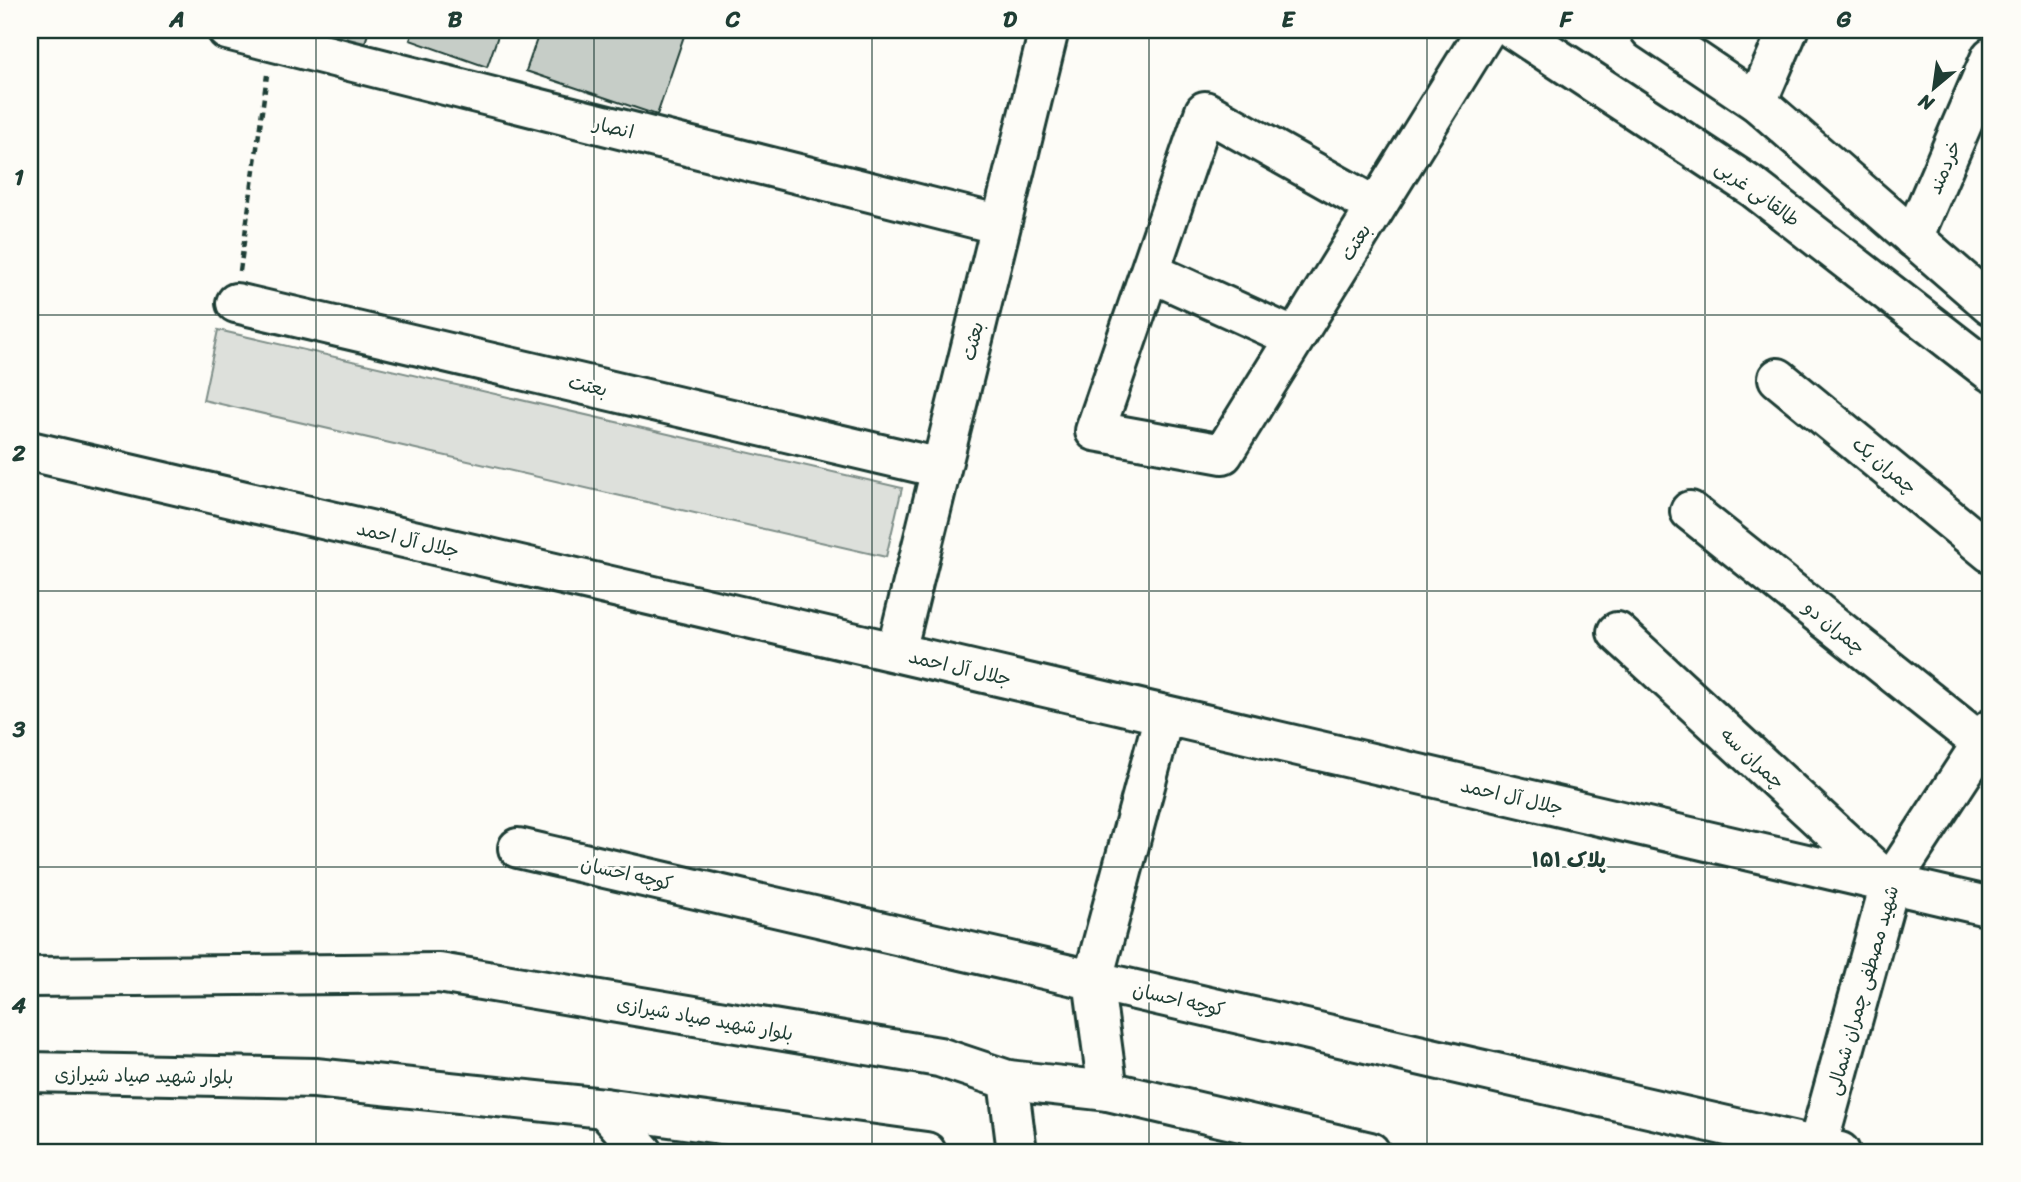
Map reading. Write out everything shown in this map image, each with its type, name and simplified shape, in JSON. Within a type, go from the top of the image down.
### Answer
[{"type":"street","name":"انصار","points":[[227,30],[1001,225]]},
{"type":"street","name":"بعثت","points":[[895,652],[1049,30]]},
{"type":"street","name":"بعتت","points":[[1150,272],[1096,431],[1223,454],[1486,30]]},
{"type":"street","name":"طالقانی غربی","points":[[1514,30],[1754,188],[1991,372]]},
{"type":"street","points":[[1650,30],[1757,102],[1991,305]]},
{"type":"street","points":[[1757,102],[1788,30]]},
{"type":"street","name":"خردمند","points":[[1913,238],[1991,57]]},
{"type":"street","points":[[1296,338],[1150,272],[1205,111],[1376,207]]},
{"type":"street","name":"بعتت","points":[[236,303],[940,468]]},
{"type":"street","name":"چمران یک","points":[[1778,378],[1991,553]]},
{"type":"street","name":"جلال آل احمد","points":[[30,451],[1991,907]]},
{"type":"street","name":"چمران دو","points":[[1690,511],[1986,736]]},
{"type":"street","name":"چمران سه","points":[[1616,632],[1890,884]]},
{"type":"street","points":[[1108,1091],[1093,979],[1164,715]]},
{"type":"street","name":"شهید مصطفی چمران شمالی","points":[[1825,1151],[1890,884],[1986,736]]},
{"type":"street","name":"کوچه احسان","points":[[518,848],[1093,979],[1825,1151]]},
{"type":"street","name":"بلوار شهید صیاد شیرازی","points":[[30,978],[439,973],[939,1057],[1008,1080],[1108,1091],[1370,1152]]},
{"type":"street","name":"بلوار شهید صیاد شیرازی","points":[[30,1072],[315,1078],[604,1108],[926,1152]]},
{"type":"street","points":[[1008,1080],[1017,1152]]},
{"type":"street","points":[[604,1108],[643,1152]]},
{"type":"path","points":[[236,303],[271,41]]},
{"type":"shaded area","points":[[218,330],[902,488],[886,557],[203,400]]},
{"type":"building","points":[[285,30],[369,30],[362,53]]},
{"type":"building","points":[[414,30],[500,30],[487,67],[410,40]]},
{"type":"building","points":[[540,30],[686,30],[657,115],[526,71]]},
{"type":"district","name":"۱۵۱ پلاک","points":[[1569,860]]}]
